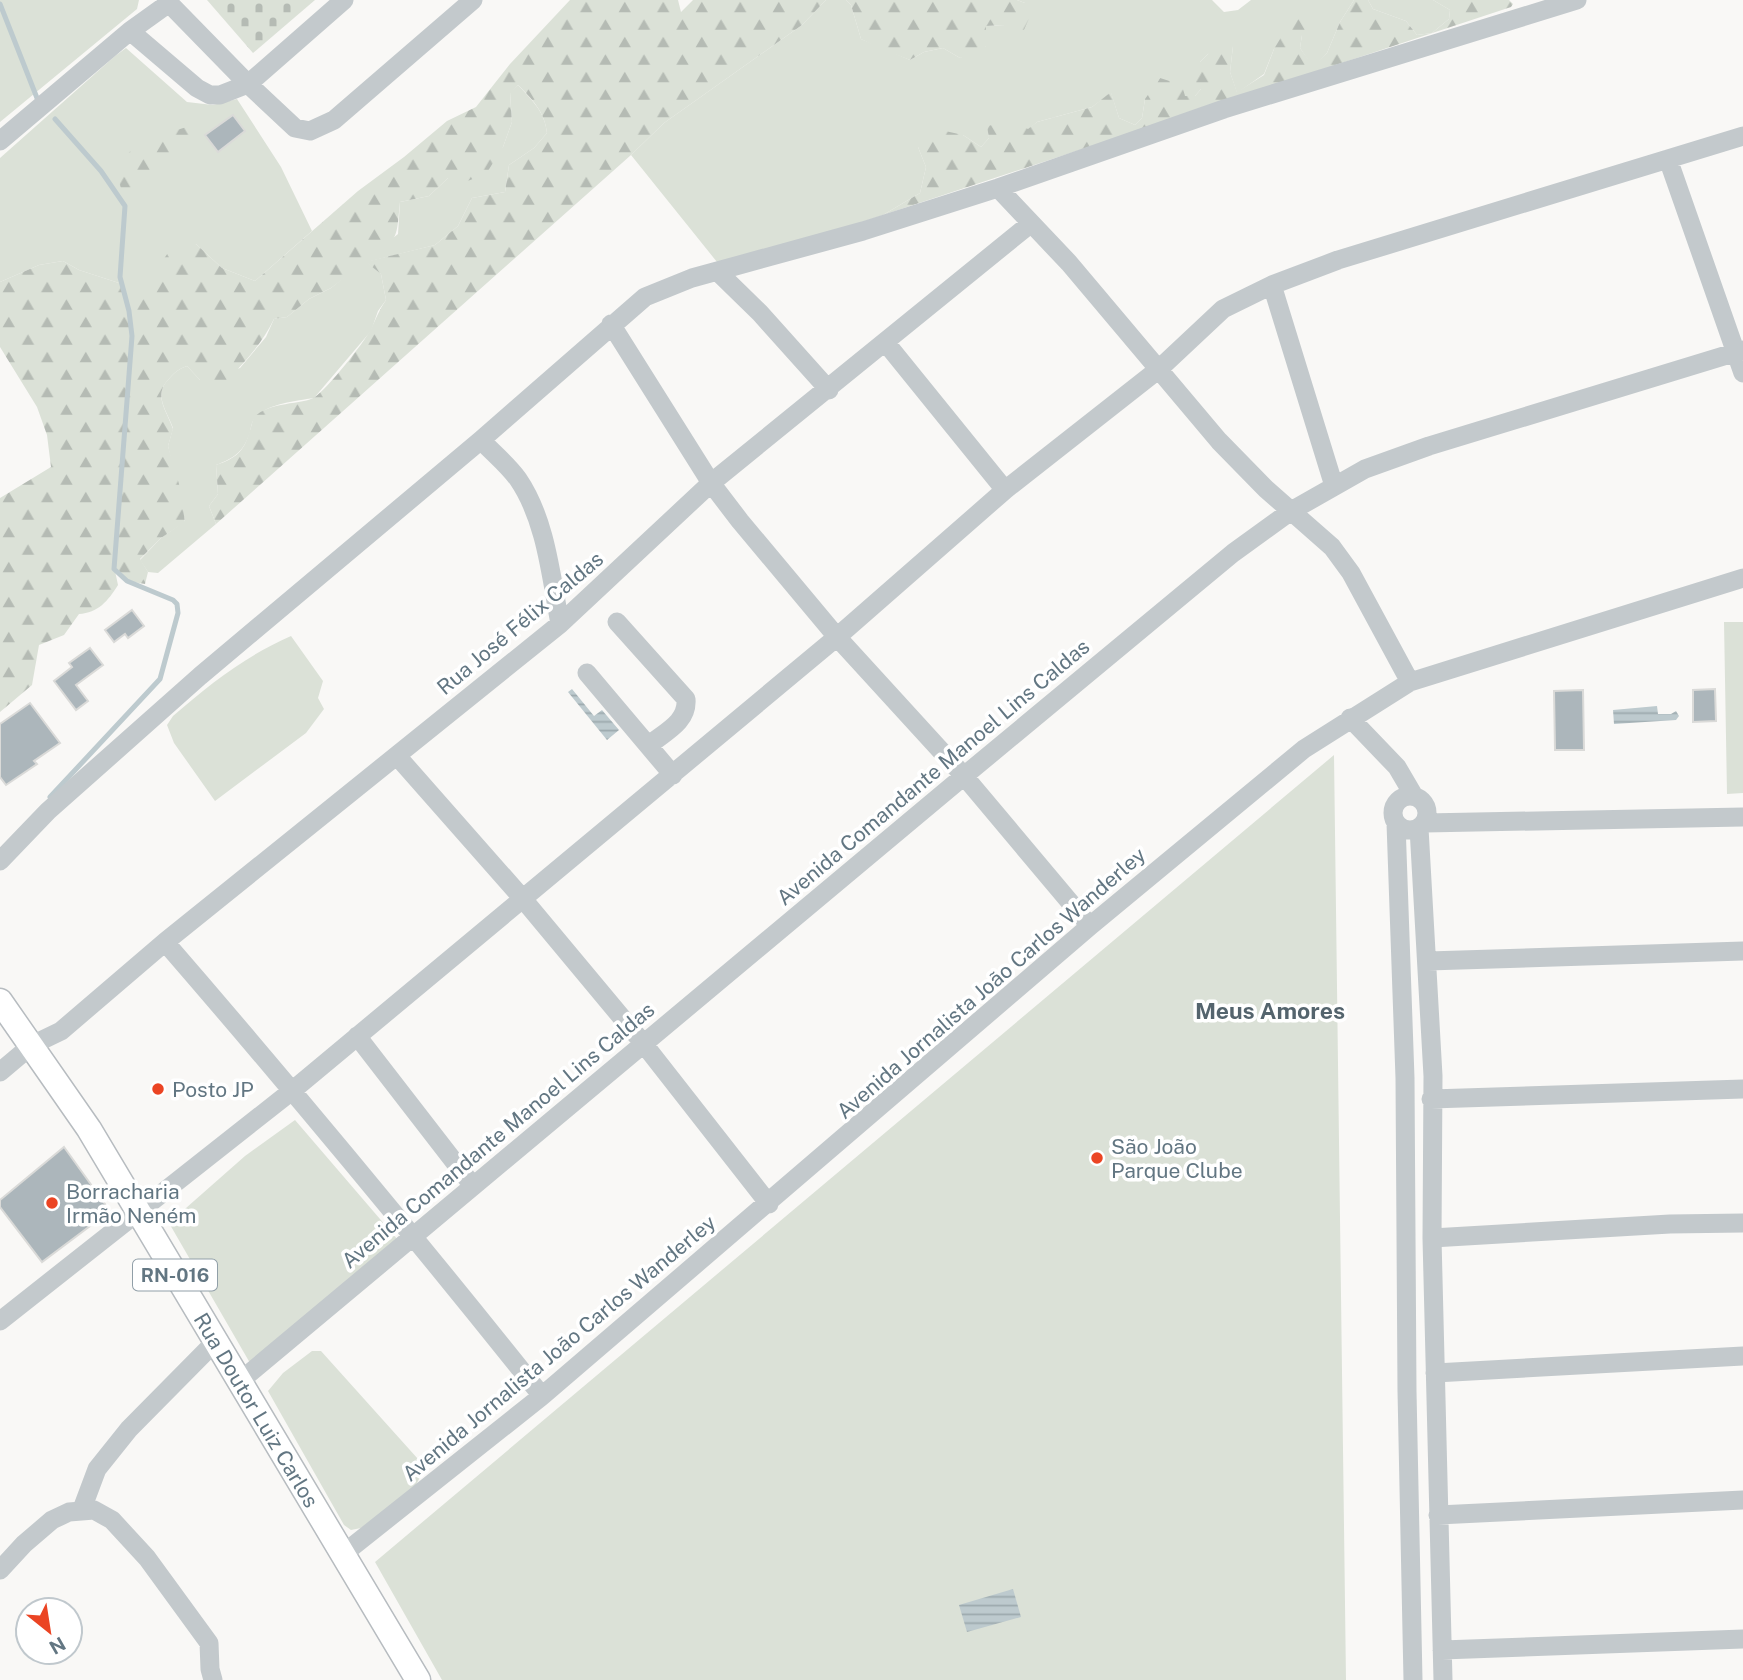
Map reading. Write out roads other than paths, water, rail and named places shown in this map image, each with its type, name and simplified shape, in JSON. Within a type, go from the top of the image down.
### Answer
[{"type":"main road","name":"Rua Doutor Luiz Carlos","points":[[0,1001],[89,1129],[418,1680]]},
{"type":"street","points":[[130,31],[197,88],[210,95],[233,92],[248,84],[344,0]]},
{"type":"street","points":[[0,141],[168,1],[248,84],[295,128],[310,131],[334,120],[473,0]]},
{"type":"street","points":[[0,860],[48,811],[200,676],[481,440],[645,297],[673,284],[863,231],[998,188],[1224,109],[1577,0]]},
{"type":"street","points":[[0,1321],[293,1090],[837,637],[1006,490],[1159,369],[1223,309],[1272,285],[1338,260],[1743,136]]},
{"type":"street","points":[[1668,159],[1740,351],[1743,373]]},
{"type":"street","points":[[998,188],[1069,263],[1237,461],[1332,547],[1351,573],[1410,682]]},
{"type":"street","name":"Rua José Félix Caldas","points":[[0,1072],[32,1045],[61,1031],[165,942],[560,624],[711,483],[1030,224]]},
{"type":"street","points":[[718,272],[760,313],[828,390]]},
{"type":"street","points":[[1272,285],[1334,486]]},
{"type":"street","points":[[611,324],[711,483],[837,637],[964,776],[1090,926]]},
{"type":"street","points":[[886,343],[1006,490]]},
{"type":"street","name":"Avenida Comandante Manoel Lins Caldas","points":[[239,1382],[1233,553],[1291,511],[1366,469],[1429,446],[1740,351]]},
{"type":"street","points":[[481,440],[505,463],[529,499],[545,544],[560,624]]},
{"type":"street","name":"Avenida Jornalista João Carlos Wanderley","points":[[343,1554],[542,1396],[1090,926],[1304,749],[1410,682],[1743,578]]},
{"type":"street","points":[[617,621],[686,699],[687,708],[682,719],[649,745]]},
{"type":"street","points":[[587,673],[673,775]]},
{"type":"street","points":[[1350,718],[1397,767],[1414,796],[1425,803],[1427,816],[1422,825],[1433,1076],[1432,1238],[1442,1677],[1413,1676],[1407,1391],[1405,1078],[1396,823],[1393,817],[1395,803],[1407,796],[1414,796]]},
{"type":"street","points":[[397,756],[523,899],[643,1043],[769,1204]]},
{"type":"street","points":[[1396,823],[1407,830],[1422,825],[1743,817]]},
{"type":"street","points":[[165,942],[293,1090],[542,1396]]},
{"type":"street","points":[[1428,961],[1743,951]]},
{"type":"street","points":[[358,1036],[473,1186]]},
{"type":"street","points":[[1405,1078],[1433,1076]]},
{"type":"street","points":[[1431,1099],[1743,1089]]},
{"type":"street","points":[[1404,1119],[1432,1121]]},
{"type":"street","points":[[1432,1238],[1670,1224],[1743,1223]]},
{"type":"street","points":[[82,1509],[97,1469],[129,1429],[215,1342]]},
{"type":"street","points":[[1407,1391],[1435,1374],[1743,1356]]},
{"type":"street","points":[[1408,1358],[1435,1374]]},
{"type":"street","points":[[1438,1515],[1743,1500]]},
{"type":"street","points":[[0,1570],[24,1544],[52,1520],[69,1512],[94,1510],[111,1520],[147,1558],[209,1643],[213,1680]]},
{"type":"street","points":[[1412,1631],[1442,1628]]},
{"type":"street","points":[[1442,1650],[1743,1639]]},
{"type":"waterway","points":[[0,4],[37,98]]},
{"type":"waterway","points":[[50,797],[160,679],[178,613],[177,604],[173,600],[127,581],[114,569],[132,336],[120,277],[125,206],[101,171],[55,119]]},
{"type":"place","name":"Posto JP","points":[[158,1089]]},
{"type":"place","name":"São João Parque Clube","points":[[1097,1158]]},
{"type":"place","name":"Borracharia Irmão Neném","points":[[52,1203]]},
{"type":"district","name":"Meus Amores","points":[[1270,1010]]}]
